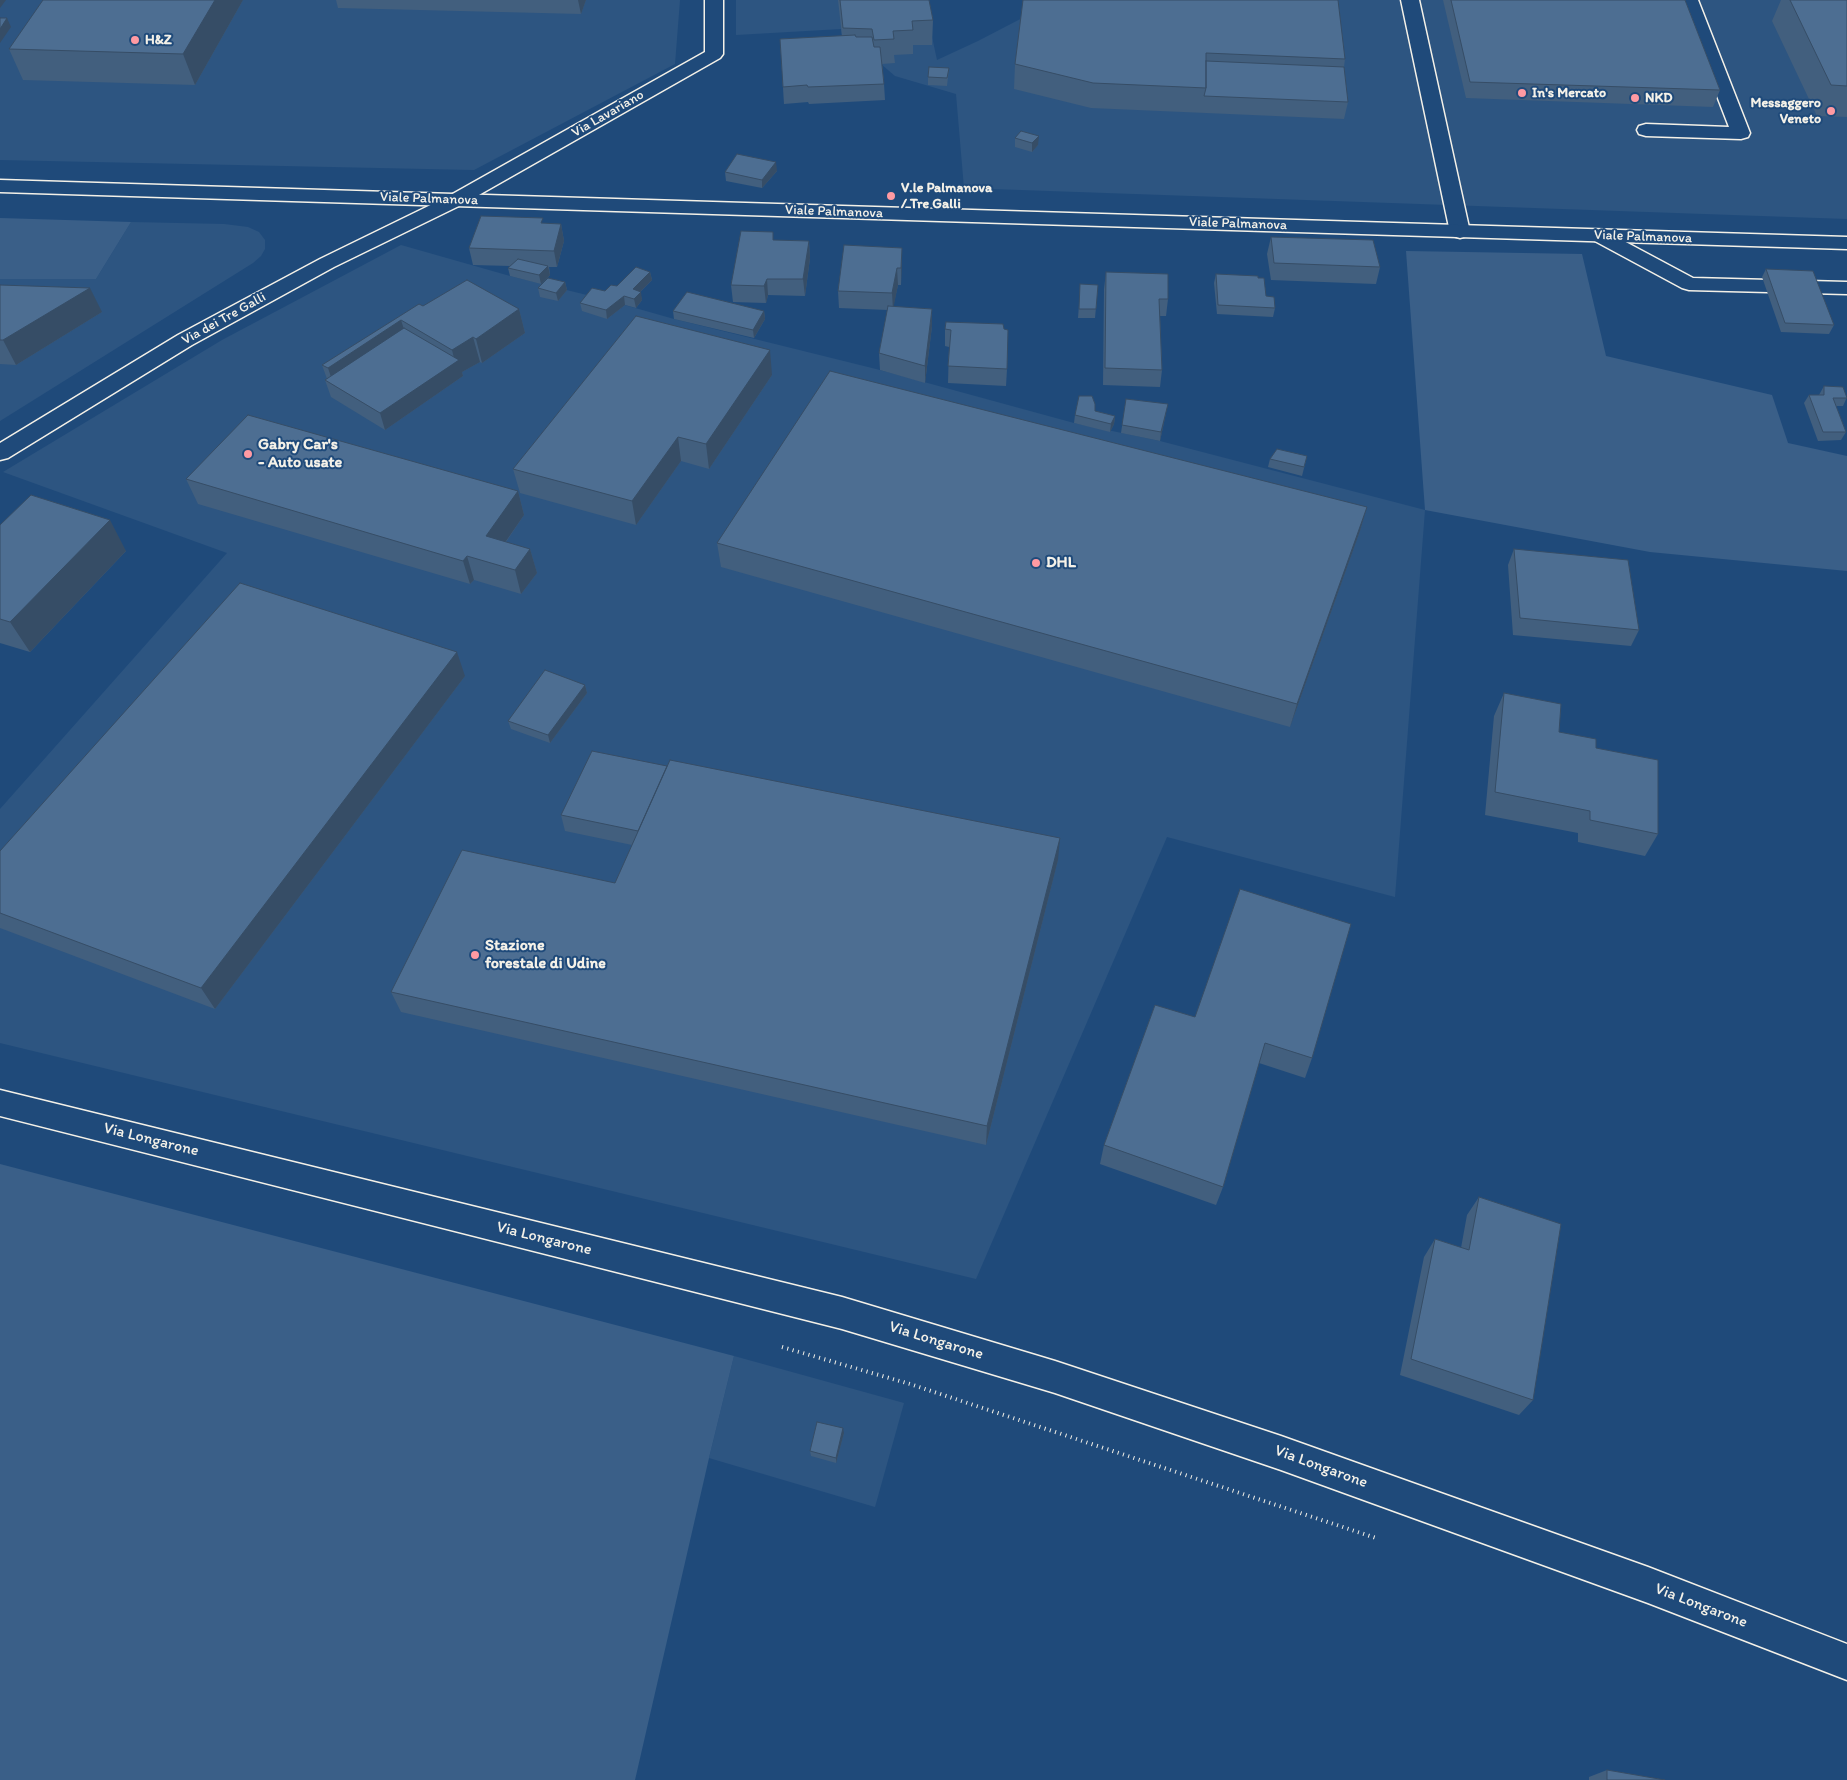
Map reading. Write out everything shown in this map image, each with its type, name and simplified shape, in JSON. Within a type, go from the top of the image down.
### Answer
[{"type":"street","name":"Via Lavariano","points":[[456,200],[714,54],[714,0]]},
{"type":"street","points":[[1410,0],[1460,232]]},
{"type":"street","points":[[1646,130],[1741,133],[1689,0]]},
{"type":"street","name":"Viale Palmanova","points":[[0,186],[1847,244]]},
{"type":"street","name":"Via dei Tre Galli","points":[[0,453],[185,340],[327,263],[456,200]]},
{"type":"street","points":[[1600,236],[1689,284],[1847,288]]},
{"type":"street","name":"Via Longarone","points":[[0,1102],[842,1313],[1055,1377],[1309,1463],[1648,1585],[1847,1662]]},
{"type":"path","points":[[781,1347],[948,1396],[1378,1539]]},
{"type":"shaded area","points":[[0,0],[680,0],[675,64],[474,170],[0,160]]},
{"type":"shaded area","points":[[736,0],[924,0],[937,60],[1057,0],[1847,0],[1847,219],[964,188],[956,94],[895,76],[881,64],[844,52],[841,29],[736,35]]},
{"type":"shaded area","points":[[0,218],[131,222],[96,279],[0,279]]},
{"type":"shaded area","points":[[131,222],[224,224],[248,227],[259,232],[265,240],[265,249],[261,256],[253,263],[0,421],[0,279],[96,279]]},
{"type":"shaded area","points":[[401,245],[510,276],[880,370],[1074,423],[1160,441],[1425,510],[1395,897],[1167,837],[976,1279],[0,1043],[0,809],[227,553],[3,472],[222,340]]},
{"type":"shaded area","points":[[1406,251],[1582,254],[1606,356],[1772,395],[1788,443],[1847,456],[1847,571],[1650,552],[1425,510]]},
{"type":"shaded area","points":[[0,1164],[734,1356],[635,1780],[0,1780]]},
{"type":"shaded area","points":[[734,1356],[904,1403],[875,1507],[709,1458]]},
{"type":"building","points":[[43,0],[215,0],[183,54],[9,49]]},
{"type":"building","points":[[840,0],[929,0],[933,20],[912,21],[913,30],[893,31],[894,39],[874,40],[872,29],[843,28]]},
{"type":"building","points":[[1023,0],[1338,0],[1345,59],[1206,53],[1206,88],[1093,83],[1015,64]]},
{"type":"building","points":[[1451,0],[1685,0],[1720,90],[1470,82]]},
{"type":"building","points":[[1790,0],[1847,0],[1847,86],[1831,85]]},
{"type":"building","points":[[0,18],[7,18],[0,29]]},
{"type":"building","points":[[855,35],[856,37],[872,37],[874,47],[880,47],[884,84],[783,87],[780,39]]},
{"type":"building","points":[[1206,61],[1344,67],[1348,102],[1204,96],[1206,88]]},
{"type":"building","points":[[929,67],[949,68],[947,78],[928,77]]},
{"type":"building","points":[[1021,131],[1039,136],[1032,143],[1015,138]]},
{"type":"building","points":[[737,154],[776,162],[762,180],[725,172]]},
{"type":"building","points":[[481,216],[543,218],[541,223],[561,224],[554,251],[469,248]]},
{"type":"building","points":[[741,231],[773,232],[773,240],[809,241],[803,279],[767,279],[764,286],[731,285]]},
{"type":"building","points":[[1271,237],[1373,240],[1380,267],[1274,263]]},
{"type":"building","points":[[844,245],[902,248],[901,268],[897,268],[892,293],[838,291]]},
{"type":"building","points":[[518,259],[548,266],[539,275],[508,268]]},
{"type":"building","points":[[636,267],[650,272],[633,289],[641,292],[634,299],[624,296],[606,310],[580,303],[592,288],[605,291],[611,285],[617,286]]},
{"type":"building","points":[[1766,269],[1813,271],[1834,325],[1785,323]]},
{"type":"building","points":[[1106,272],[1168,274],[1168,299],[1159,299],[1162,370],[1105,368]]},
{"type":"building","points":[[1216,274],[1264,278],[1266,296],[1274,297],[1275,308],[1218,305]]},
{"type":"building","points":[[548,278],[565,282],[556,293],[538,288]]},
{"type":"building","points":[[467,280],[519,309],[476,339],[473,337],[452,350],[401,320],[328,368],[322,365],[419,304],[423,306]]},
{"type":"building","points":[[1080,284],[1098,285],[1096,309],[1079,309]]},
{"type":"building","points":[[0,285],[90,288],[3,340],[0,340]]},
{"type":"building","points":[[687,292],[764,311],[753,330],[673,311]]},
{"type":"building","points":[[888,306],[932,309],[925,366],[879,353]]},
{"type":"building","points":[[636,316],[770,350],[706,444],[678,437],[632,501],[513,469]]},
{"type":"building","points":[[946,322],[1003,324],[1004,329],[1008,330],[1007,369],[948,366],[951,330],[945,329]]},
{"type":"building","points":[[404,328],[459,360],[380,413],[325,380]]},
{"type":"building","name":"DHL","points":[[830,371],[1367,507],[1297,704],[717,543]]},
{"type":"building","points":[[1824,386],[1843,387],[1847,398],[1833,398],[1846,432],[1823,432],[1809,395],[1824,395]]},
{"type":"building","points":[[1079,396],[1092,396],[1095,411],[1115,416],[1111,424],[1075,415]]},
{"type":"building","points":[[1126,399],[1168,404],[1161,432],[1122,425]]},
{"type":"building","points":[[248,415],[518,491],[486,536],[530,549],[515,570],[467,556],[463,561],[186,479]]},
{"type":"building","points":[[1277,449],[1307,456],[1304,467],[1270,459]]},
{"type":"building","points":[[31,495],[110,520],[10,622],[0,619],[0,525]]},
{"type":"building","points":[[1514,549],[1628,560],[1639,630],[1520,618]]},
{"type":"building","points":[[240,583],[457,652],[201,988],[0,913],[0,851]]},
{"type":"building","points":[[545,670],[585,685],[548,735],[508,721]]},
{"type":"building","points":[[1504,693],[1561,704],[1559,732],[1596,739],[1596,748],[1658,760],[1658,834],[1590,820],[1590,811],[1495,792]]},
{"type":"building","points":[[592,751],[667,766],[638,831],[561,815]]},
{"type":"building","points":[[670,760],[1060,838],[987,1126],[391,992],[462,850],[615,883]]},
{"type":"building","points":[[1240,889],[1351,924],[1312,1058],[1265,1043],[1223,1187],[1104,1145],[1155,1005],[1195,1017]]},
{"type":"building","points":[[1479,1197],[1561,1224],[1533,1400],[1411,1359],[1435,1239],[1469,1250]]},
{"type":"building","points":[[817,1422],[843,1428],[836,1458],[810,1451]]},
{"type":"building","points":[[1607,1770],[1665,1780],[1607,1780]]},
{"type":"place","name":"H&Z","points":[[135,40]]},
{"type":"place","name":"In's Mercato","points":[[1522,93]]},
{"type":"place","name":"NKD","points":[[1635,98]]},
{"type":"place","name":"Messaggero Veneto","points":[[1831,111]]},
{"type":"place","name":"V.le Palmanova / Tre Galli","points":[[891,196]]},
{"type":"place","name":"Gabry Car's - Auto usate","points":[[248,454]]},
{"type":"place","name":"DHL","points":[[1036,563]]},
{"type":"place","name":"Stazione forestale di Udine","points":[[475,955]]}]
